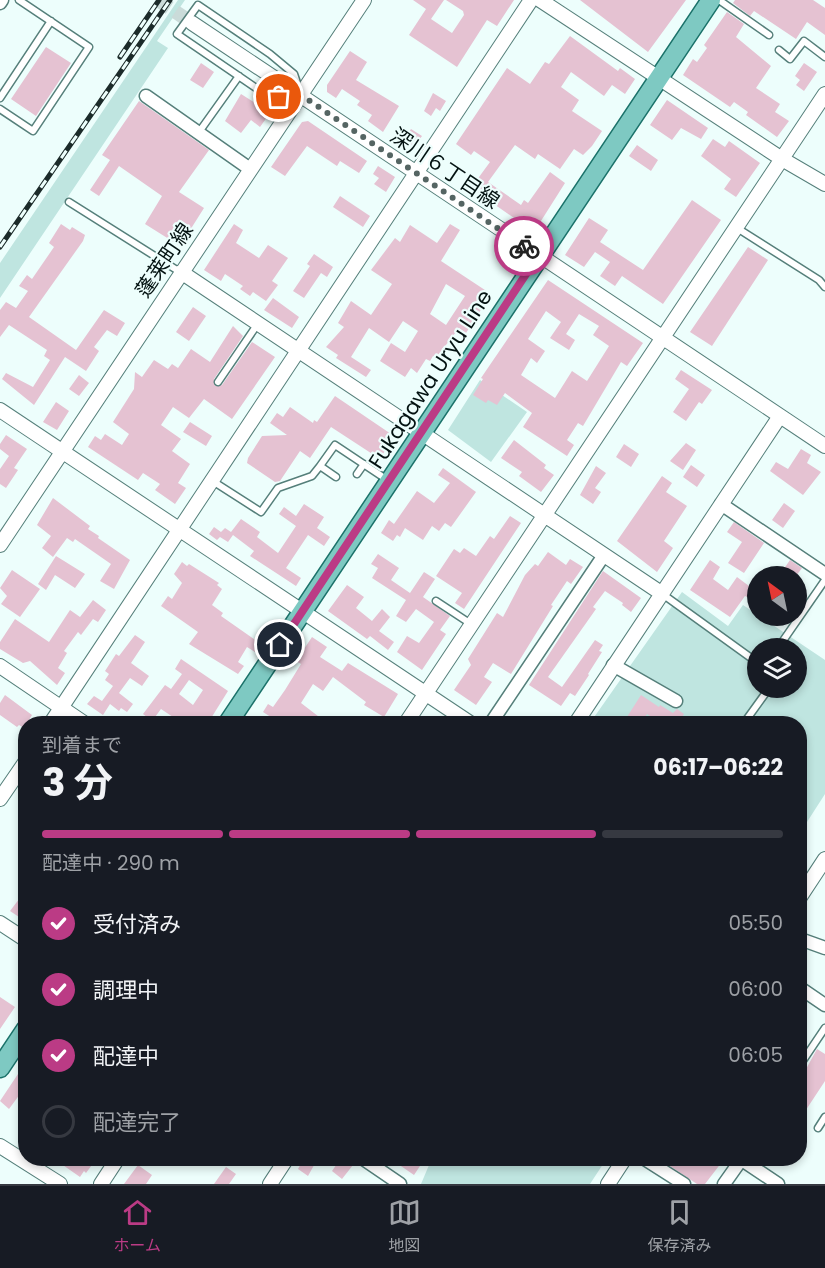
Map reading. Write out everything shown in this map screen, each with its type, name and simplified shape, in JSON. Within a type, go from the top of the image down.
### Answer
[{"type":"main road","name":"Fukagawa Uryu Line","points":[[233,716],[711,0]]},
{"type":"main road","points":[[0,1068],[18,1041]]},
{"type":"street","name":"蓬莱町線","points":[[0,545],[364,0]]},
{"type":"street","points":[[56,716],[177,529],[531,0]]},
{"type":"street","points":[[540,0],[782,159],[825,184]]},
{"type":"street","name":"深川６丁目線","points":[[192,23],[825,446]]},
{"type":"street","points":[[410,716],[825,94]]},
{"type":"street","points":[[146,96],[250,169]]},
{"type":"street","points":[[181,273],[661,593]]},
{"type":"street","points":[[0,410],[460,716]]},
{"type":"street","points":[[580,716],[780,416]]},
{"type":"street","points":[[721,504],[825,574]]},
{"type":"street","points":[[496,716],[604,555]]},
{"type":"street","points":[[613,665],[676,701]]},
{"type":"street","points":[[0,666],[73,716]]},
{"type":"street","points":[[0,799],[18,773]]},
{"type":"street","points":[[812,877],[825,859]]},
{"type":"street","points":[[0,923],[18,932]]},
{"type":"street","points":[[807,942],[825,948]]},
{"type":"street","points":[[807,993],[825,1005]]},
{"type":"street","points":[[0,1146],[18,1157]]},
{"type":"street","points":[[32,1166],[60,1184]]},
{"type":"street","points":[[101,1184],[113,1166]]},
{"type":"street","points":[[273,1183],[283,1166]]},
{"type":"street","points":[[374,1166],[400,1184]]},
{"type":"street","points":[[608,1184],[620,1166]]},
{"type":"street","points":[[656,1166],[684,1184]]},
{"type":"street","points":[[724,1184],[736,1166]]},
{"type":"street","points":[[751,1166],[778,1184]]},
{"type":"lane","points":[[0,109],[33,131],[89,47],[19,0]]},
{"type":"lane","points":[[719,0],[769,35]]},
{"type":"lane","points":[[198,5],[270,54],[294,74],[301,95],[279,97],[265,87],[256,88],[177,34],[198,5]]},
{"type":"lane","points":[[0,98],[51,21]]},
{"type":"lane","points":[[778,50],[790,59],[804,41],[825,57]]},
{"type":"lane","points":[[199,133],[239,76]]},
{"type":"lane","points":[[69,202],[181,273]]},
{"type":"lane","points":[[737,228],[822,280],[825,287]]},
{"type":"lane","points":[[218,382],[257,325]]},
{"type":"lane","points":[[211,480],[261,512],[278,488],[312,477],[334,445],[389,481]]},
{"type":"lane","points":[[357,474],[364,464]]},
{"type":"lane","points":[[320,466],[336,477]]},
{"type":"lane","points":[[785,638],[825,580]]},
{"type":"lane","points":[[661,593],[747,655]]},
{"type":"lane","points":[[436,601],[472,624]]},
{"type":"lane","points":[[749,716],[762,698]]},
{"type":"lane","points":[[807,1055],[825,1028]]},
{"type":"lane","points":[[818,1128],[825,1117]]},
{"type":"shaded area","points":[[178,0],[185,0],[157,41],[168,48],[0,298],[0,263]]},
{"type":"shaded area","points":[[480,380],[527,412],[491,462],[448,430]]},
{"type":"shaded area","points":[[682,592],[728,626],[743,605],[747,608],[747,626],[774,626],[792,638],[747,638],[747,698],[807,698],[807,648],[825,660],[825,794],[807,822],[807,716],[595,716]]},
{"type":"shaded area","points":[[429,1166],[602,1166],[590,1184],[421,1184]]},
{"type":"building","points":[[413,0],[444,0],[431,19],[452,33],[464,15],[463,11],[446,0],[514,0],[497,26],[487,20],[457,67],[409,35],[426,9]]},
{"type":"building","points":[[580,0],[686,0],[648,52]]},
{"type":"building","points":[[735,0],[813,0],[825,8],[825,35],[807,22],[796,39],[754,11],[750,16],[733,3]]},
{"type":"building","points":[[727,12],[744,24],[736,37],[771,66],[756,88],[780,104],[775,112],[789,121],[777,137],[746,115],[748,112],[734,102],[730,107],[683,75],[693,59],[697,62],[707,48],[704,45]]},
{"type":"building","points":[[570,36],[618,71],[620,68],[635,79],[625,94],[612,85],[604,96],[571,72],[561,87],[579,100],[572,111],[602,131],[592,146],[583,155],[574,149],[560,169],[538,154],[535,159],[515,145],[488,182],[521,205],[524,200],[528,203],[550,172],[565,183],[534,232],[471,188],[490,162],[474,151],[471,155],[456,144],[507,68],[530,84],[545,62],[549,64]]},
{"type":"building","points":[[46,47],[71,63],[36,116],[11,99]]},
{"type":"building","points":[[350,51],[367,62],[356,80],[399,106],[383,132],[368,121],[372,115],[357,105],[360,101],[342,89],[336,98],[327,92],[327,85]]},
{"type":"building","points":[[201,63],[214,72],[203,88],[190,80]]},
{"type":"building","points":[[804,63],[817,72],[804,91],[796,85],[800,80],[795,76]]},
{"type":"building","points":[[433,93],[446,101],[440,111],[436,108],[431,116],[424,111]]},
{"type":"building","points":[[241,94],[257,104],[259,100],[269,108],[270,113],[260,127],[251,120],[241,133],[225,121]]},
{"type":"building","points":[[667,100],[708,128],[701,139],[681,128],[672,140],[650,125]]},
{"type":"building","points":[[139,101],[209,150],[179,192],[204,208],[180,246],[145,224],[162,196],[119,166],[99,196],[90,190],[110,160],[102,155]]},
{"type":"building","points":[[308,121],[367,161],[359,173],[340,161],[337,166],[307,146],[285,176],[271,167],[302,122]]},
{"type":"building","points":[[411,129],[422,136],[413,149],[402,142]]},
{"type":"building","points":[[713,139],[725,147],[729,141],[760,163],[736,197],[724,189],[731,179],[701,156]]},
{"type":"building","points":[[637,145],[658,160],[651,171],[629,156]]},
{"type":"building","points":[[378,166],[395,177],[386,192],[374,184],[379,178],[373,174]]},
{"type":"building","points":[[340,196],[370,216],[363,227],[333,207]]},
{"type":"building","points":[[692,200],[721,220],[663,304],[622,276],[615,286],[600,276],[610,262],[595,252],[584,267],[565,255],[589,218],[608,230],[600,242],[643,270]]},
{"type":"building","points":[[61,224],[70,230],[72,227],[85,235],[83,241],[29,317],[76,350],[104,310],[125,323],[117,336],[107,330],[94,347],[99,351],[86,371],[65,357],[34,405],[2,379],[6,373],[33,387],[50,360],[44,356],[47,350],[9,325],[0,337],[0,310],[6,302],[16,308],[28,291],[19,286],[27,275],[32,279],[54,247],[49,243]]},
{"type":"building","points":[[234,224],[243,230],[236,243],[259,258],[268,245],[288,258],[272,281],[278,285],[266,301],[253,292],[250,296],[240,289],[243,286],[225,274],[221,281],[204,270]]},
{"type":"building","points":[[450,224],[460,230],[441,261],[491,294],[466,333],[459,328],[436,358],[433,356],[430,361],[426,359],[417,373],[411,368],[405,377],[380,361],[391,343],[405,352],[418,331],[403,321],[389,342],[369,328],[351,357],[371,370],[366,377],[336,358],[338,355],[326,347],[344,327],[338,323],[351,301],[371,315],[392,284],[371,270],[395,238],[400,242],[410,225],[437,243]],"holes":[[[446,284],[465,296],[446,325],[430,314]]]},
{"type":"building","points":[[748,247],[768,260],[712,346],[690,332]]},
{"type":"building","points":[[314,254],[333,267],[327,277],[321,273],[304,298],[293,291],[310,266],[307,264]]},
{"type":"building","points":[[548,280],[643,343],[627,366],[621,362],[583,426],[578,423],[567,440],[574,445],[567,456],[523,427],[532,413],[505,393],[497,405],[488,400],[486,403],[473,395],[483,379],[481,378]],"holes":[[[546,311],[561,322],[550,338],[569,350],[575,340],[566,334],[579,314],[599,326],[593,335],[609,346],[587,381],[572,371],[555,398],[521,375],[531,358],[537,363],[545,351],[528,339]]]},
{"type":"building","points":[[273,298],[299,317],[292,328],[264,310]]},
{"type":"building","points":[[193,307],[206,316],[189,341],[176,332]]},
{"type":"building","points":[[233,326],[243,336],[214,379],[215,386],[222,385],[252,342],[275,357],[232,419],[204,399],[189,418],[173,407],[161,425],[181,439],[172,451],[190,464],[178,483],[186,488],[175,504],[155,490],[160,484],[143,473],[138,480],[88,447],[95,436],[101,440],[105,434],[122,445],[129,434],[113,422],[134,389],[135,372],[142,377],[154,360],[168,369],[172,364],[178,368],[191,349],[210,362]]},
{"type":"building","points":[[681,370],[712,390],[702,404],[699,402],[686,421],[673,412],[689,389],[675,379]]},
{"type":"building","points":[[79,375],[89,383],[79,396],[69,389]]},
{"type":"building","points":[[335,396],[394,436],[380,459],[331,427],[310,458],[300,451],[280,481],[275,482],[247,463],[262,436],[287,435],[270,423],[277,413],[283,417],[290,407],[313,423],[314,420],[317,422]]},
{"type":"building","points":[[56,402],[69,411],[57,430],[43,422]]},
{"type":"building","points":[[190,422],[212,436],[206,446],[183,432]]},
{"type":"building","points":[[6,435],[27,449],[14,468],[18,470],[6,488],[0,484],[0,469],[9,456],[0,449],[0,444]]},
{"type":"building","points":[[514,440],[546,465],[544,468],[554,475],[541,492],[519,476],[522,472],[501,458]]},
{"type":"building","points":[[686,443],[696,450],[683,470],[670,461]]},
{"type":"building","points":[[624,444],[639,454],[631,467],[616,457]]},
{"type":"building","points":[[801,449],[811,455],[807,463],[821,472],[803,495],[770,471],[776,462],[788,469]]},
{"type":"building","points":[[691,465],[705,475],[697,487],[683,477]]},
{"type":"building","points":[[596,466],[606,473],[595,488],[601,492],[593,504],[580,495]]},
{"type":"building","points":[[443,468],[476,492],[451,527],[445,523],[439,531],[432,526],[423,540],[405,528],[400,537],[397,535],[393,541],[381,533],[389,520],[394,524],[417,491],[434,503],[450,483],[438,475]]},
{"type":"building","points":[[662,476],[672,483],[666,492],[687,506],[664,541],[673,548],[657,572],[617,541]]},
{"type":"building","points":[[53,498],[90,526],[88,529],[99,536],[98,538],[130,560],[114,589],[100,581],[111,564],[75,539],[73,542],[67,538],[53,557],[42,548],[51,536],[37,525]]},
{"type":"building","points":[[784,503],[795,511],[783,528],[772,520]]},
{"type":"building","points":[[304,504],[324,517],[317,528],[330,537],[324,546],[308,535],[286,568],[301,578],[296,586],[250,556],[254,551],[233,535],[228,542],[220,537],[217,540],[209,534],[214,527],[221,532],[225,528],[231,532],[241,519],[260,532],[257,537],[278,553],[296,526],[279,514],[284,507],[296,516]]},
{"type":"building","points":[[510,516],[521,523],[464,609],[455,603],[462,593],[436,576],[454,549],[460,553],[464,548],[476,556],[490,536],[494,539]]},
{"type":"building","points":[[734,522],[764,543],[744,573],[728,563],[742,542],[727,532]]},
{"type":"building","points":[[548,552],[566,565],[570,559],[583,567],[571,584],[567,581],[511,674],[493,663],[484,677],[492,682],[476,705],[454,690],[471,665],[468,659],[497,613],[503,617],[525,575],[535,564],[538,566]]},
{"type":"building","points":[[378,554],[399,568],[391,580],[410,593],[424,572],[435,579],[423,597],[450,616],[440,630],[446,634],[422,670],[397,652],[407,636],[419,643],[434,622],[416,609],[406,622],[396,616],[406,600],[372,578],[378,568],[371,564]]},
{"type":"building","points":[[56,556],[85,574],[75,588],[55,575],[46,590],[38,584]]},
{"type":"building","points":[[710,560],[720,567],[713,579],[728,590],[737,577],[747,584],[747,597],[745,596],[730,617],[690,590]]},
{"type":"building","points":[[790,560],[799,566],[786,566]]},
{"type":"building","points":[[182,562],[219,583],[217,585],[222,589],[212,605],[223,613],[221,616],[261,644],[255,652],[247,647],[238,662],[244,666],[238,674],[189,644],[198,632],[161,606],[168,596],[172,599],[182,583],[174,574]]},
{"type":"building","points":[[12,570],[40,589],[20,617],[1,604],[7,596],[0,588]]},
{"type":"building","points":[[603,571],[641,598],[631,612],[622,605],[623,603],[605,591],[593,607],[596,609],[548,677],[562,687],[595,640],[603,645],[599,651],[602,652],[575,696],[570,693],[561,706],[529,685]]},
{"type":"building","points":[[347,585],[364,597],[356,608],[372,621],[382,609],[390,617],[379,631],[394,642],[388,650],[370,636],[367,639],[328,611]]},
{"type":"building","points":[[93,600],[106,610],[98,622],[93,619],[81,635],[78,632],[64,651],[67,653],[58,668],[65,673],[57,685],[30,661],[23,663],[0,649],[0,642],[15,619],[49,642],[70,610],[80,617]]},
{"type":"building","points":[[135,635],[145,642],[131,663],[149,676],[142,686],[130,678],[119,693],[133,704],[127,712],[121,708],[119,711],[110,704],[103,715],[87,704],[94,696],[102,701],[113,686],[105,680],[109,674],[105,671],[116,654],[119,656]]},
{"type":"building","points":[[312,637],[327,647],[320,657],[342,671],[348,663],[398,694],[385,716],[382,716],[364,705],[366,702],[333,677],[323,691],[313,684],[301,703],[318,716],[269,716],[263,712],[268,704],[273,707],[285,690],[301,664],[296,661]]},
{"type":"building","points":[[181,659],[228,691],[212,716],[172,716],[161,709],[156,716],[143,714],[165,685],[171,689],[182,674],[175,669]],"holes":[[[189,680],[203,690],[193,705],[179,694]]]},
{"type":"building","points":[[5,695],[32,715],[18,716],[17,727],[0,715],[0,703]]},
{"type":"building","points":[[641,695],[659,707],[660,705],[673,713],[677,709],[684,714],[683,716],[650,716],[647,714],[646,716],[628,716]]},
{"type":"building","points":[[18,900],[18,916],[10,911]]},
{"type":"building","points":[[0,997],[15,1007],[0,1029]]},
{"type":"building","points":[[817,1049],[825,1054],[825,1081],[807,1108],[807,1067]]},
{"type":"building","points":[[18,1074],[18,1097],[9,1109],[0,1101]]},
{"type":"building","points":[[64,1166],[91,1166],[80,1177]]},
{"type":"building","points":[[137,1166],[152,1175],[146,1184],[124,1184]]},
{"type":"building","points":[[300,1166],[314,1166],[308,1176],[298,1169]]},
{"type":"building","points":[[335,1166],[352,1166],[342,1179],[332,1171]]},
{"type":"building","points":[[401,1166],[420,1166],[414,1175]]},
{"type":"building","points":[[670,1166],[719,1166],[705,1184],[697,1184]]},
{"type":"building","points":[[226,1167],[236,1174],[229,1184],[214,1184]]},
{"type":"tunnel","points":[[158,0],[192,23]]},
{"type":"railway","points":[[120,57],[159,0]]},
{"type":"railway","points":[[0,247],[170,0]]},
{"type":"way so far","points":[[279,97],[301,95],[524,246]]},
{"type":"route","points":[[280,645],[538,256],[524,246]]}]
